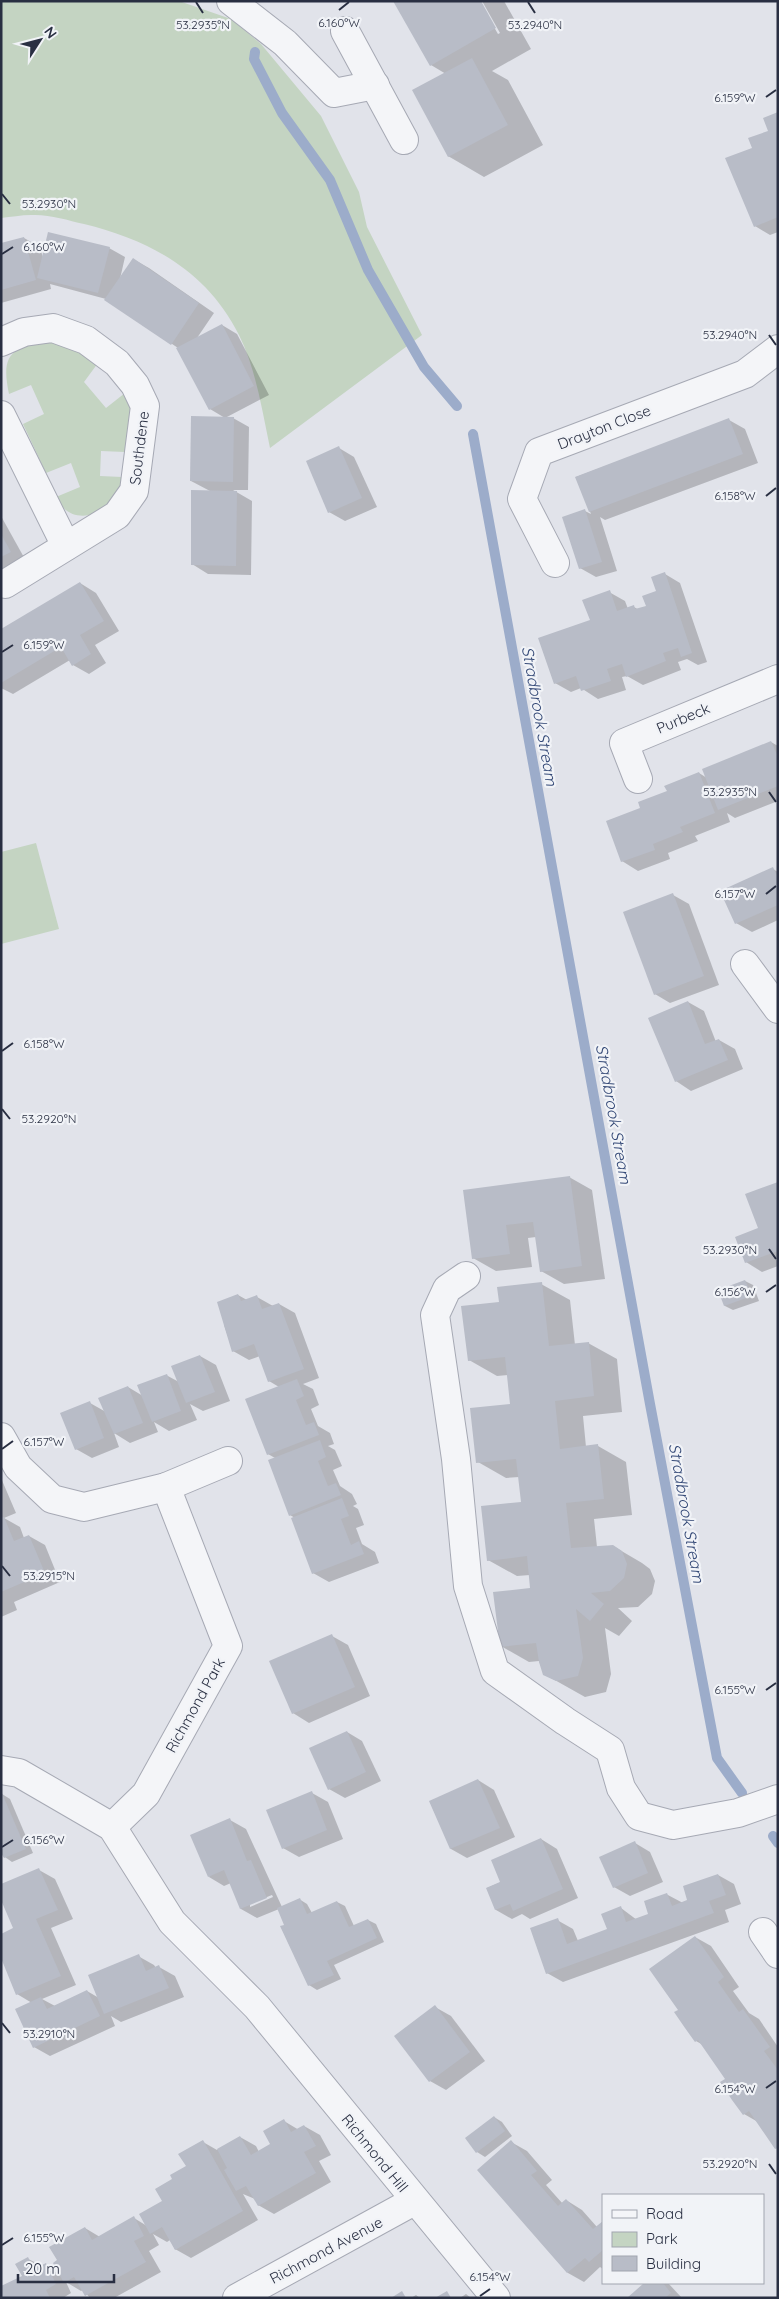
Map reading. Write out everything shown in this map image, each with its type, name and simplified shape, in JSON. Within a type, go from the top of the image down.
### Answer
[{"type":"street","points":[[231,1],[284,43],[334,93],[375,85]]},
{"type":"street","points":[[345,31],[404,140]]},
{"type":"street","name":"Southdene","points":[[1,342],[24,332],[53,328],[86,340],[117,363],[135,384],[145,406],[134,492],[116,515],[5,584]]},
{"type":"street","name":"Drayton Close","points":[[555,563],[522,499],[539,452],[745,374],[778,349]]},
{"type":"street","points":[[1,415],[66,546]]},
{"type":"street","name":"Purbeck","points":[[638,779],[624,743],[778,679]]},
{"type":"street","points":[[745,964],[778,1008]]},
{"type":"street","points":[[466,1276],[447,1289],[435,1315],[456,1459],[468,1586],[495,1671],[565,1721],[610,1750],[621,1788],[639,1816],[673,1825],[738,1813],[778,1799]]},
{"type":"street","points":[[1,1437],[18,1467],[52,1499],[84,1507],[166,1487],[228,1461]]},
{"type":"street","name":"Richmond Park","points":[[112,1826],[146,1794],[228,1646],[166,1487]]},
{"type":"street","points":[[1,1770],[19,1773],[112,1826]]},
{"type":"street","name":"Richmond Hill","points":[[112,1826],[172,1922],[257,2007],[414,2201],[496,2298]]},
{"type":"street","points":[[763,1932],[778,1954]]},
{"type":"street","name":"Richmond Avenue","points":[[237,2298],[414,2201]]},
{"type":"green space","points":[[1,1],[179,1],[231,19],[261,44],[321,116],[359,192],[367,227],[422,335],[270,448],[258,390],[245,348],[226,313],[211,293],[193,276],[154,249],[108,231],[44,215],[1,218]]},
{"type":"green space","points":[[49,341],[68,347],[98,363],[84,382],[106,408],[125,393],[131,407],[131,430],[125,452],[101,451],[100,476],[122,477],[119,502],[93,514],[84,516],[69,512],[56,497],[80,487],[71,463],[46,473],[23,424],[44,414],[31,385],[9,394],[6,369],[12,354],[26,346]]},
{"type":"green space","points":[[36,843],[59,929],[1,944],[1,852]]},
{"type":"building","points":[[393,1],[481,1],[496,28],[430,66]]},
{"type":"building","points":[[472,58],[508,125],[448,157],[412,90]]},
{"type":"building","points":[[778,112],[778,217],[754,227],[725,158],[752,148],[748,138],[768,131],[763,118]]},
{"type":"building","points":[[48,232],[110,247],[98,293],[37,278]]},
{"type":"building","points":[[24,237],[36,280],[1,290],[1,243]]},
{"type":"building","points":[[133,258],[199,303],[171,345],[104,300]]},
{"type":"building","points":[[222,324],[254,386],[209,410],[176,348]]},
{"type":"building","points":[[191,416],[234,417],[233,482],[190,481]]},
{"type":"building","points":[[729,418],[743,454],[589,512],[575,477]]},
{"type":"building","points":[[339,446],[362,498],[328,513],[306,461]]},
{"type":"building","points":[[191,490],[237,491],[236,566],[191,565]]},
{"type":"building","points":[[585,509],[602,562],[579,569],[562,517]]},
{"type":"building","points":[[1,534],[11,552],[1,557]]},
{"type":"building","points":[[665,572],[692,653],[681,657],[678,648],[663,653],[666,661],[626,677],[622,664],[607,669],[611,681],[581,691],[576,676],[554,684],[538,638],[590,620],[582,600],[610,590],[617,611],[634,605],[635,609],[646,606],[642,596],[656,591],[651,577]]},
{"type":"building","points":[[80,582],[104,621],[80,635],[91,654],[72,666],[61,647],[1,683],[1,629]]},
{"type":"building","points":[[771,741],[778,757],[778,786],[718,810],[702,769]]},
{"type":"building","points":[[699,772],[715,813],[680,827],[683,832],[653,844],[655,850],[621,862],[606,821],[640,808],[638,802],[667,791],[664,786]]},
{"type":"building","points":[[773,867],[778,878],[778,905],[735,924],[720,891]]},
{"type":"building","points":[[673,893],[704,976],[654,995],[623,912]]},
{"type":"building","points":[[688,1001],[705,1044],[719,1039],[728,1060],[675,1082],[648,1018]]},
{"type":"building","points":[[570,1176],[582,1266],[540,1272],[533,1222],[506,1225],[510,1254],[472,1259],[463,1190]]},
{"type":"building","points":[[778,1182],[778,1251],[745,1263],[735,1237],[758,1228],[745,1194]]},
{"type":"building","points":[[745,1280],[752,1296],[724,1306],[718,1290]]},
{"type":"building","points":[[542,1282],[549,1346],[589,1342],[594,1396],[555,1401],[560,1449],[598,1444],[604,1499],[566,1503],[571,1548],[613,1545],[622,1551],[627,1564],[624,1578],[610,1591],[591,1593],[604,1604],[590,1621],[576,1609],[583,1658],[578,1676],[556,1681],[543,1675],[536,1643],[500,1647],[493,1592],[530,1588],[527,1556],[487,1561],[481,1506],[521,1502],[516,1459],[476,1463],[470,1408],[510,1404],[505,1357],[468,1361],[461,1306],[499,1302],[497,1287]]},
{"type":"building","points":[[238,1294],[241,1301],[257,1295],[262,1309],[279,1303],[304,1369],[268,1382],[254,1344],[232,1352],[217,1302]]},
{"type":"building","points":[[200,1355],[215,1392],[186,1403],[171,1366]]},
{"type":"building","points":[[167,1374],[181,1411],[152,1422],[137,1385]]},
{"type":"building","points":[[297,1379],[304,1396],[296,1400],[306,1425],[314,1422],[319,1435],[267,1455],[245,1399]]},
{"type":"building","points":[[128,1386],[143,1423],[114,1434],[98,1398]]},
{"type":"building","points":[[90,1401],[104,1438],[75,1450],[60,1413]]},
{"type":"building","points":[[320,1440],[326,1457],[318,1461],[328,1486],[336,1483],[341,1495],[289,1516],[268,1460]]},
{"type":"building","points":[[342,1498],[349,1516],[341,1519],[351,1545],[359,1541],[364,1554],[312,1574],[291,1518]]},
{"type":"building","points":[[4,1517],[14,1541],[29,1535],[45,1573],[1,1592],[1,1518]]},
{"type":"building","points":[[332,1634],[355,1687],[292,1714],[269,1661]]},
{"type":"building","points":[[347,1731],[366,1772],[328,1790],[309,1748]]},
{"type":"building","points":[[478,1779],[500,1828],[450,1849],[429,1801]]},
{"type":"building","points":[[1,1791],[26,1849],[4,1858],[1,1853]]},
{"type":"building","points":[[312,1791],[327,1830],[282,1849],[266,1810]]},
{"type":"building","points":[[230,1818],[247,1861],[251,1860],[267,1898],[240,1909],[224,1870],[208,1877],[190,1835]]},
{"type":"building","points":[[541,1838],[563,1889],[513,1911],[510,1904],[495,1910],[486,1888],[500,1882],[491,1860]]},
{"type":"building","points":[[635,1841],[648,1873],[613,1888],[599,1857]]},
{"type":"building","points":[[39,1868],[58,1910],[36,1919],[61,1976],[16,1995],[1,1958],[1,1934],[13,1928],[1,1900],[1,1884]]},
{"type":"building","points":[[718,1874],[726,1895],[709,1901],[714,1913],[546,1974],[530,1928],[558,1918],[567,1944],[607,1929],[601,1914],[621,1906],[626,1922],[648,1914],[644,1901],[667,1893],[672,1906],[687,1900],[683,1886]]},
{"type":"building","points":[[300,1898],[307,1914],[337,1901],[349,1927],[368,1919],[377,1938],[327,1961],[334,1975],[308,1986],[280,1926],[284,1925],[277,1908]]},
{"type":"building","points":[[695,1936],[724,1977],[718,1982],[739,2012],[743,2009],[770,2047],[764,2051],[778,2070],[778,2148],[775,2149],[749,2111],[743,2115],[732,2100],[720,2082],[725,2079],[698,2040],[695,2042],[685,2028],[674,2012],[678,2010],[649,1969]]},
{"type":"building","points":[[139,1954],[146,1971],[159,1965],[169,1988],[104,2014],[88,1975]]},
{"type":"building","points":[[87,1990],[100,2016],[33,2048],[15,2009],[41,1997],[47,2009]]},
{"type":"building","points":[[435,2005],[470,2052],[429,2082],[394,2036]]},
{"type":"building","points":[[494,2116],[505,2131],[476,2153],[465,2138]]},
{"type":"building","points":[[284,2119],[291,2132],[304,2125],[316,2146],[304,2152],[316,2173],[258,2206],[246,2186],[236,2191],[224,2170],[227,2168],[217,2149],[240,2136],[251,2155],[270,2144],[263,2131]]},
{"type":"building","points":[[203,2140],[243,2211],[175,2250],[162,2227],[150,2234],[139,2214],[162,2201],[155,2189],[172,2179],[170,2175],[186,2166],[178,2154]]},
{"type":"building","points":[[511,2140],[537,2171],[531,2175],[558,2206],[566,2199],[593,2229],[602,2222],[602,2251],[589,2262],[585,2258],[567,2273],[477,2170]]},
{"type":"building","points":[[134,2216],[144,2236],[134,2241],[146,2262],[85,2296],[74,2277],[64,2283],[53,2263],[57,2260],[49,2247],[85,2227],[92,2240]]},
{"type":"building","points":[[28,2257],[34,2269],[46,2263],[56,2284],[46,2290],[50,2298],[1,2298],[1,2286],[22,2276],[15,2264]]},
{"type":"building","points":[[643,2284],[664,2284],[671,2293],[665,2298],[627,2298]]},
{"type":"building","points":[[402,2291],[406,2298],[391,2298]]},
{"type":"building","points":[[447,2291],[451,2298],[435,2298]]},
{"type":"waterway","points":[[255,52],[254,59],[282,113],[330,180],[368,270],[424,367],[457,406]]},
{"type":"waterway","name":"Stradbrook Stream","points":[[473,434],[650,1404],[717,1758],[742,1793]]},
{"type":"waterway","name":"Stradbrook Stream","points":[[773,1836],[778,1843]]}]
